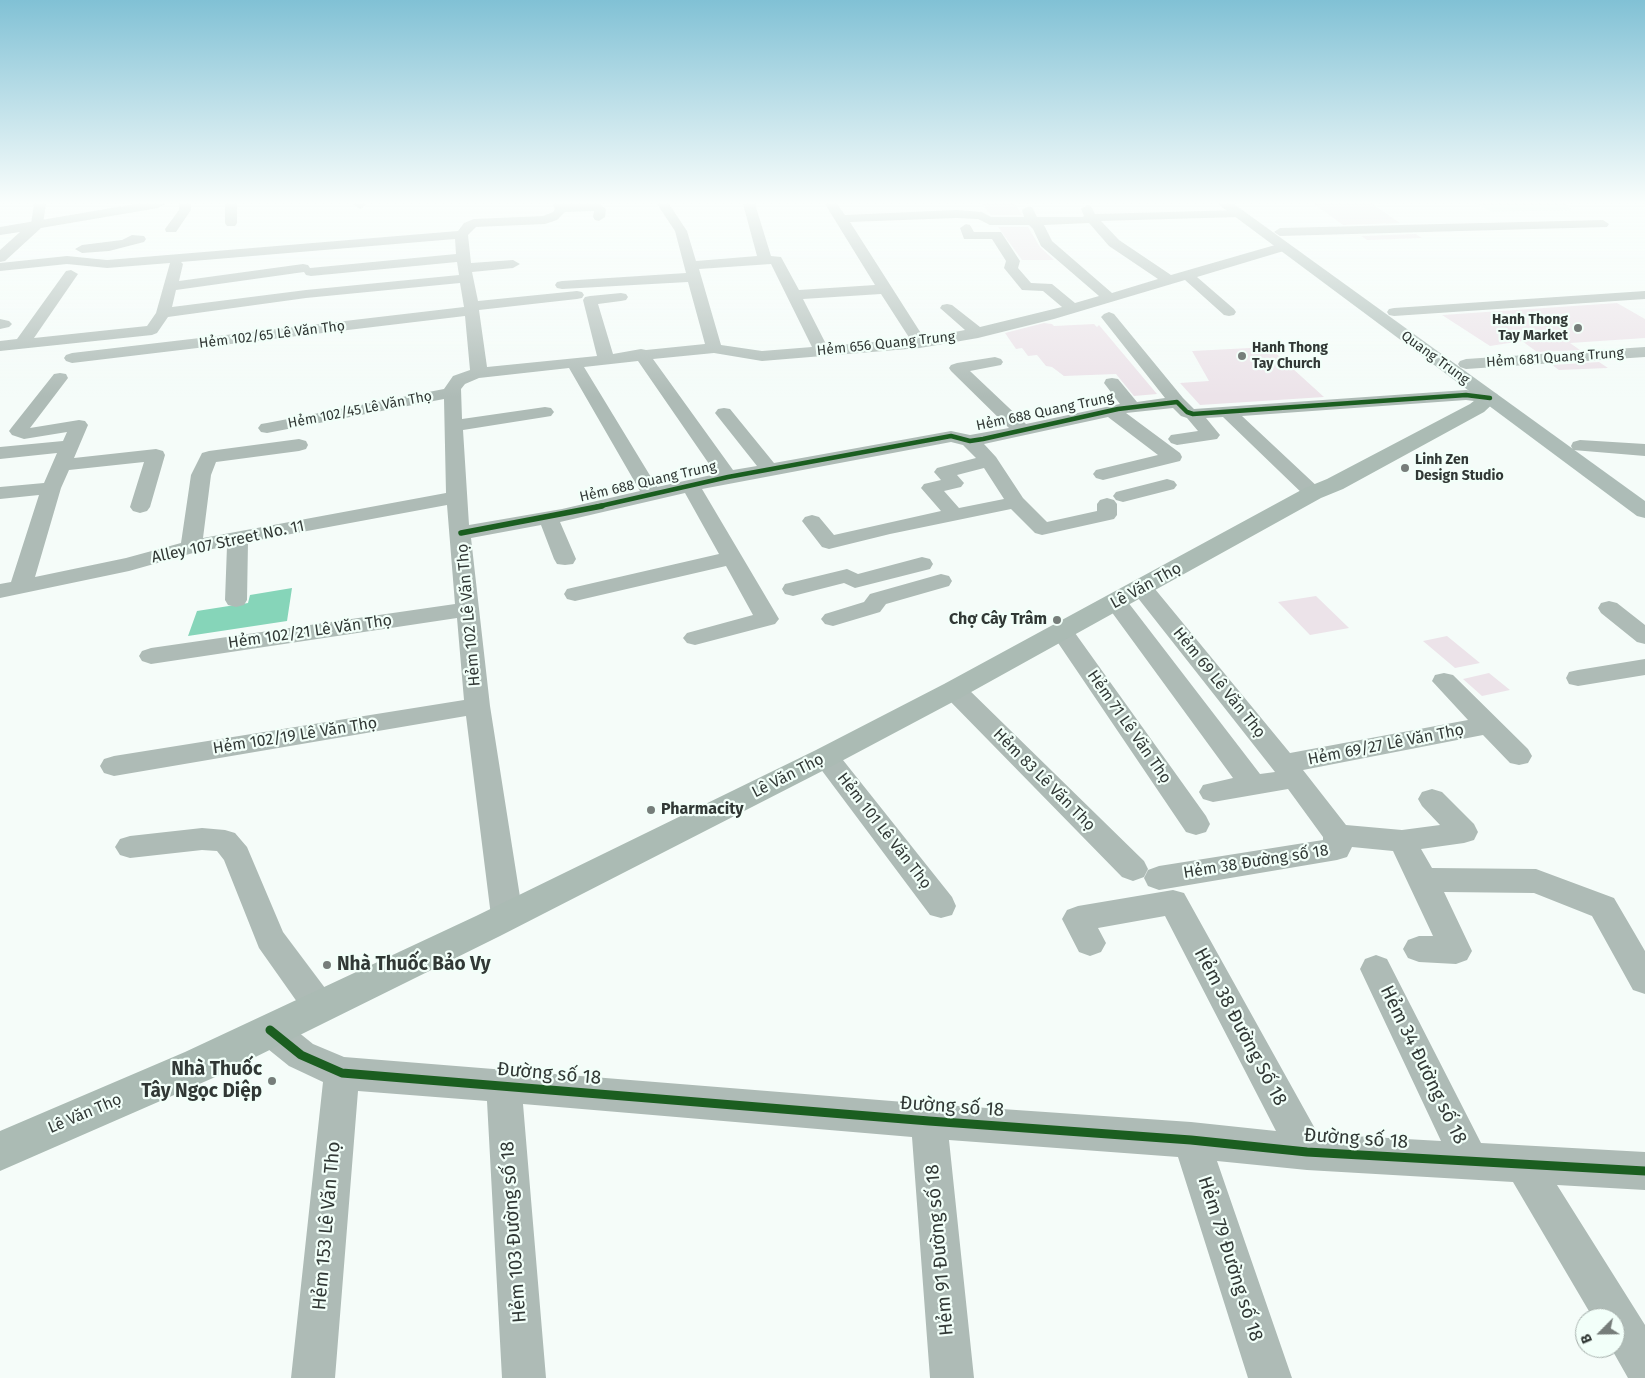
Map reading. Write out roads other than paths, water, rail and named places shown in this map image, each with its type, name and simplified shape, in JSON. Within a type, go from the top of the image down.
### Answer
[{"type":"main road","name":"Quang Trung","points":[[1322,268],[1497,395],[1645,511]]},
{"type":"main road","name":"Quang Trung","points":[[1326,268],[1394,312],[1466,364],[1497,395],[1580,446],[1645,492]]},
{"type":"main road","name":"Lê Văn Thọ","points":[[0,1151],[199,1065],[507,916],[826,757],[954,690],[1312,494],[1336,484],[1477,408],[1497,395]]},
{"type":"street","points":[[0,346],[143,333],[152,330],[163,313],[176,268]]},
{"type":"street","points":[[171,286],[307,270],[441,268]]},
{"type":"street","points":[[163,313],[306,294],[463,268]]},
{"type":"street","points":[[452,392],[452,388],[459,380],[479,373],[472,308],[465,268]]},
{"type":"street","points":[[562,285],[710,268]]},
{"type":"street","points":[[780,268],[822,351]]},
{"type":"street","points":[[872,268],[920,343]]},
{"type":"street","points":[[1011,268],[1027,287],[1047,287],[1073,309]]},
{"type":"street","points":[[1069,268],[1105,307],[1177,402],[1187,412],[1193,414],[1466,395],[1497,395]]},
{"type":"street","points":[[1151,268],[1168,280]]},
{"type":"street","name":"Hẻm 656 Quang Trung","points":[[479,373],[641,354],[714,348],[762,356],[920,343],[978,333],[1073,309],[1105,307],[1168,280],[1204,268]]},
{"type":"street","points":[[692,271],[714,348]]},
{"type":"street","points":[[22,344],[71,274]]},
{"type":"street","points":[[1187,275],[1230,312]]},
{"type":"street","points":[[794,295],[885,289]]},
{"type":"street","name":"Hẻm 102/65 Lê Văn Thọ","points":[[72,358],[577,295]]},
{"type":"street","points":[[606,358],[590,300],[640,295]]},
{"type":"street","points":[[1394,312],[1645,295]]},
{"type":"street","points":[[947,308],[978,333]]},
{"type":"street","name":"Hẻm 681 Quang Trung","points":[[1466,364],[1645,352]]},
{"type":"street","points":[[641,354],[728,477]]},
{"type":"street","points":[[574,362],[651,493]]},
{"type":"street","points":[[995,362],[957,368],[1022,430]]},
{"type":"street","points":[[21,586],[51,488],[79,425],[24,434],[18,432],[60,378]]},
{"type":"street","points":[[1112,383],[1132,407]]},
{"type":"street","name":"Hẻm 102 Lê Văn Thọ","points":[[452,392],[456,497],[477,706],[507,916]]},
{"type":"street","name":"Hẻm 102/45 Lê Văn Thọ","points":[[267,428],[347,414],[452,392]]},
{"type":"street","name":"Hẻm 688 Quang Trung","points":[[461,533],[548,518],[651,493],[769,469],[951,436],[970,442],[1110,410],[1177,402]]},
{"type":"street","points":[[1103,474],[1173,457],[1110,410]]},
{"type":"street","points":[[454,426],[545,412]]},
{"type":"street","points":[[1228,412],[1312,494]]},
{"type":"street","points":[[724,413],[769,469]]},
{"type":"street","points":[[1177,439],[1211,436],[1193,414]]},
{"type":"street","points":[[970,442],[989,461],[1016,502],[1042,529],[1107,515],[1115,500],[1167,485],[1143,465]]},
{"type":"street","points":[[191,547],[201,476],[209,456],[299,444]]},
{"type":"street","points":[[0,453],[69,446]]},
{"type":"street","points":[[1580,446],[1645,450]]},
{"type":"street","points":[[61,465],[156,455],[140,507]]},
{"type":"street","points":[[954,514],[931,488],[954,483],[944,472],[989,461]]},
{"type":"street","points":[[690,485],[766,619],[694,638]]},
{"type":"street","points":[[0,493],[51,488]]},
{"type":"street","name":"Alley 107 Street No. 11","points":[[0,591],[129,564],[191,547],[456,497]]},
{"type":"street","points":[[812,521],[829,544],[890,528],[1016,502]]},
{"type":"street","points":[[548,518],[565,559]]},
{"type":"street","points":[[236,600],[238,538]]},
{"type":"street","points":[[575,594],[731,558]]},
{"type":"street","points":[[793,589],[847,576],[855,581],[922,564]]},
{"type":"street","points":[[834,619],[872,607],[878,599],[941,581]]},
{"type":"street","name":"Hẻm 69 Lê Văn Thọ","points":[[1142,588],[1290,771],[1338,835]]},
{"type":"street","name":"Hẻm 69 Lê Văn Thọ","points":[[1116,602],[1253,785]]},
{"type":"street","points":[[1609,608],[1645,637]]},
{"type":"street","name":"Hẻm 102/21 Lê Văn Thọ","points":[[151,656],[468,609]]},
{"type":"street","name":"Hẻm 71 Lê Văn Thọ","points":[[1062,631],[1196,824]]},
{"type":"street","points":[[1578,678],[1645,667]]},
{"type":"street","name":"Hẻm 69/27 Lê Văn Thọ","points":[[1444,681],[1519,756]]},
{"type":"street","name":"Hẻm 83 Lê Văn Thọ","points":[[954,690],[1155,883]]},
{"type":"street","name":"Hẻm 102/19 Lê Văn Thọ","points":[[114,766],[477,706]]},
{"type":"street","name":"Hẻm 69/27 Lê Văn Thọ","points":[[1290,771],[1489,725]]},
{"type":"street","name":"Hẻm 101 Lê Văn Thọ","points":[[826,757],[941,906]]},
{"type":"street","points":[[1213,792],[1253,785],[1290,771]]},
{"type":"street","name":"Hẻm 38 Đường số 18","points":[[1155,883],[1337,849],[1338,835],[1402,841],[1464,832],[1432,798]]},
{"type":"street","points":[[130,847],[202,839],[225,841],[238,855],[270,939],[318,1006]]},
{"type":"street","points":[[1402,841],[1423,880],[1456,950],[1419,949]]},
{"type":"street","points":[[1423,880],[1536,881],[1603,907],[1645,980]]},
{"type":"street","points":[[1090,942],[1078,919],[1155,883]]},
{"type":"street","name":"Hẻm 38 Đường Số 18","points":[[1155,883],[1307,1152]]},
{"type":"street","name":"Hẻm 34 Đường số 18","points":[[1376,969],[1470,1161]]},
{"type":"street","name":"Đường số 18","points":[[270,1030],[301,1055],[342,1074],[504,1085],[930,1121],[1191,1140],[1307,1152],[1645,1171]]},
{"type":"street","name":"Hẻm 153 Lê Văn Thọ","points":[[313,1378],[342,1074]]},
{"type":"street","name":"Hẻm 103 Đường số 18","points":[[504,1085],[524,1378]]},
{"type":"street","name":"Hẻm 91 Đường số 18","points":[[930,1121],[952,1378]]},
{"type":"street","name":"Hẻm 79 Đường số 18","points":[[1191,1140],[1270,1378]]},
{"type":"street","points":[[1523,1164],[1645,1365]]},
{"type":"place","name":"Hanh Thong Tay Market","points":[[1578,328]]},
{"type":"place","name":"Hanh Thong Tay Church","points":[[1242,356]]},
{"type":"place","name":"Linh Zen Design Studio","points":[[1405,468]]},
{"type":"place","name":"Chợ Cây Trâm","points":[[1057,620]]},
{"type":"place","name":"Pharmacity","points":[[651,810]]},
{"type":"place","name":"Nhà Thuốc Bảo Vy","points":[[327,965]]},
{"type":"place","name":"Nhà Thuốc Tây Ngọc Diệp","points":[[272,1081]]}]
